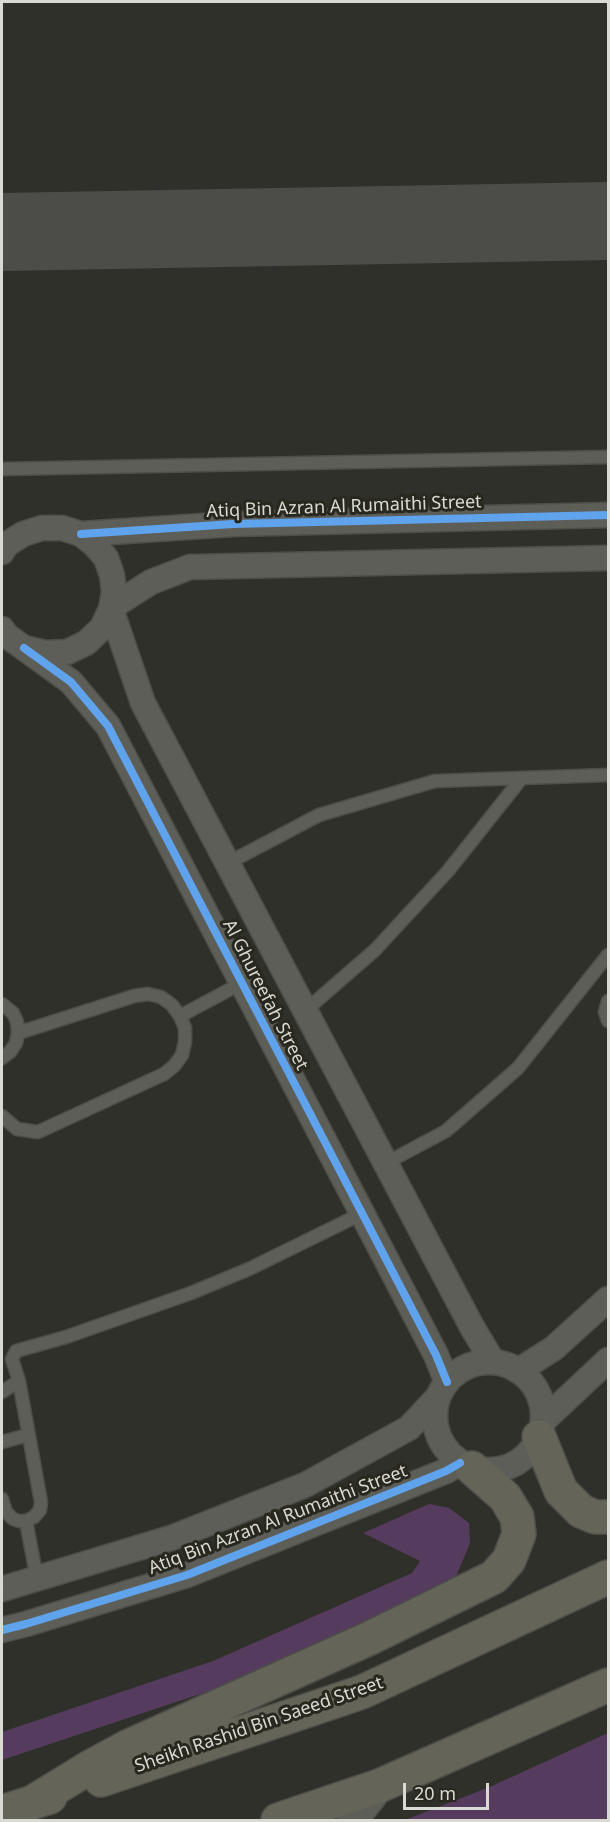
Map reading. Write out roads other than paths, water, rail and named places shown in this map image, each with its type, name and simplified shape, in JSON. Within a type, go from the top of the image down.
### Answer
[{"type":"main road","points":[[541,1429],[561,1491],[581,1511],[595,1517],[609,1517]]},
{"type":"main road","points":[[15,1808],[127,1748],[370,1638],[494,1577],[509,1560],[519,1534],[517,1517],[505,1497],[466,1466]]},
{"type":"main road","name":"Sheikh Rashid Bin Saeed Street","points":[[15,1808],[362,1692],[609,1577]]},
{"type":"main road","points":[[278,1821],[379,1786],[609,1685]]},
{"type":"street","name":"Atiq Bin Azran Al Rumaithi Street","points":[[12,534],[42,528],[62,528],[81,534],[233,524],[609,516]]},
{"type":"street","points":[[2,552],[12,534]]},
{"type":"street","points":[[24,648],[45,653],[67,652],[86,643],[102,628],[112,608],[114,591],[112,575],[106,558],[81,534]]},
{"type":"street","points":[[112,608],[151,582],[190,567],[609,558]]},
{"type":"street","name":"Al Ghureefah Street","points":[[112,608],[143,703],[493,1362]]},
{"type":"street","name":"Al Ghureefah Street","points":[[2,629],[7,636],[70,682],[108,726],[435,1355],[442,1390]]},
{"type":"street","points":[[518,1371],[554,1348],[609,1299]]},
{"type":"street","points":[[541,1429],[542,1407],[538,1392],[518,1371],[493,1362],[476,1363],[459,1370],[442,1390],[434,1416],[437,1434],[446,1451],[466,1466],[488,1471],[504,1469],[519,1462],[531,1451],[541,1429],[609,1360]]},
{"type":"street","name":"Atiq Bin Azran Al Rumaithi Street","points":[[2,1589],[171,1538],[305,1485],[409,1428],[442,1390]]},
{"type":"street","name":"Atiq Bin Azran Al Rumaithi Street","points":[[2,1630],[187,1575],[446,1471],[466,1466]]},
{"type":"street","points":[[352,1821],[379,1786]]},
{"type":"lane","points":[[2,469],[609,457]]},
{"type":"lane","points":[[228,863],[319,815],[435,781],[609,775]]},
{"type":"lane","points":[[306,1010],[375,950],[448,872],[521,779]]},
{"type":"lane","points":[[386,1163],[446,1131],[518,1068],[609,956]]},
{"type":"lane","points":[[180,1016],[242,983]]},
{"type":"lane","points":[[2,1116],[17,1130],[38,1132],[164,1074],[182,1055],[185,1042],[185,1028],[172,1005],[148,994],[134,996],[18,1033]]},
{"type":"lane","points":[[609,1001],[605,1012],[609,1021]]},
{"type":"lane","points":[[2,1004],[13,1013],[18,1033],[16,1043],[2,1058]]},
{"type":"lane","points":[[2,1499],[6,1512],[13,1519],[26,1521],[40,1510],[41,1502],[19,1381],[12,1357],[20,1349],[66,1337],[191,1293],[249,1269],[361,1214]]},
{"type":"lane","points":[[2,1392],[19,1381]]},
{"type":"lane","points":[[2,1442],[28,1435]]},
{"type":"lane","points":[[26,1521],[37,1579]]}]
